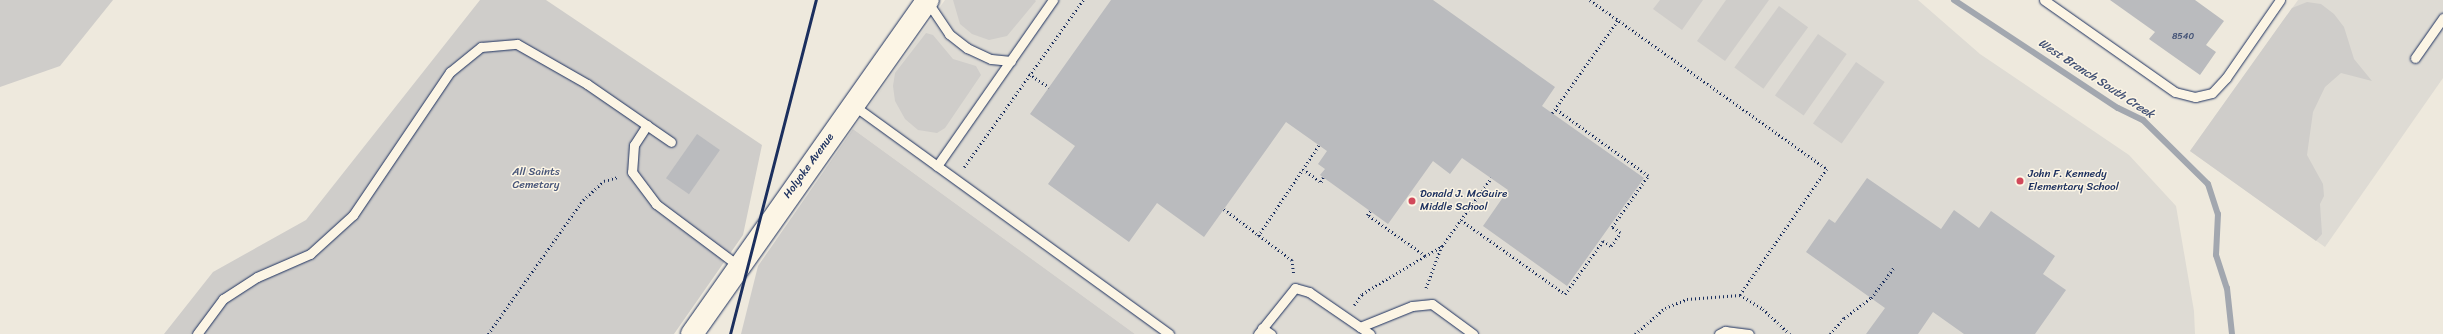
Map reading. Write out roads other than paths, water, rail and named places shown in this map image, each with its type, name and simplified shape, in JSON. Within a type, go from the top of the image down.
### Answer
[{"type":"street","name":"Holyoke Avenue","points":[[692,334],[928,1]]},
{"type":"lane","points":[[936,166],[1053,0]]},
{"type":"lane","points":[[2044,0],[2175,92],[2195,98],[2212,93],[2226,78],[2280,0]]},
{"type":"lane","points":[[928,1],[950,34],[967,48],[991,59],[1011,60]]},
{"type":"lane","points":[[2415,58],[2443,18]]},
{"type":"lane","points":[[197,334],[223,299],[257,277],[310,254],[353,215],[450,72],[481,47],[517,44],[587,84],[671,142]]},
{"type":"lane","points":[[853,105],[1170,334]]},
{"type":"lane","points":[[647,125],[634,145],[632,172],[656,204],[739,266]]},
{"type":"lane","points":[[1271,334],[1260,331],[1295,288],[1309,292],[1370,334]]},
{"type":"lane","points":[[1360,327],[1420,305],[1432,304],[1474,334]]},
{"type":"lane","points":[[1718,334],[1725,331],[1749,334]]},
{"type":"waterway","name":"West Branch South Creek","points":[[1954,0],[2118,108],[2143,120],[2208,184],[2218,214],[2216,255],[2227,288],[2232,334]]},
{"type":"railway","points":[[730,334],[816,0]]},
{"type":"place","name":"John F. Kennedy Elementary School","points":[[2020,181]]},
{"type":"place","name":"Donald J. McGuire Middle School","points":[[1412,201]]},
{"type":"park label","name":"All Saints Cemetary","points":[[536,179]]}]
